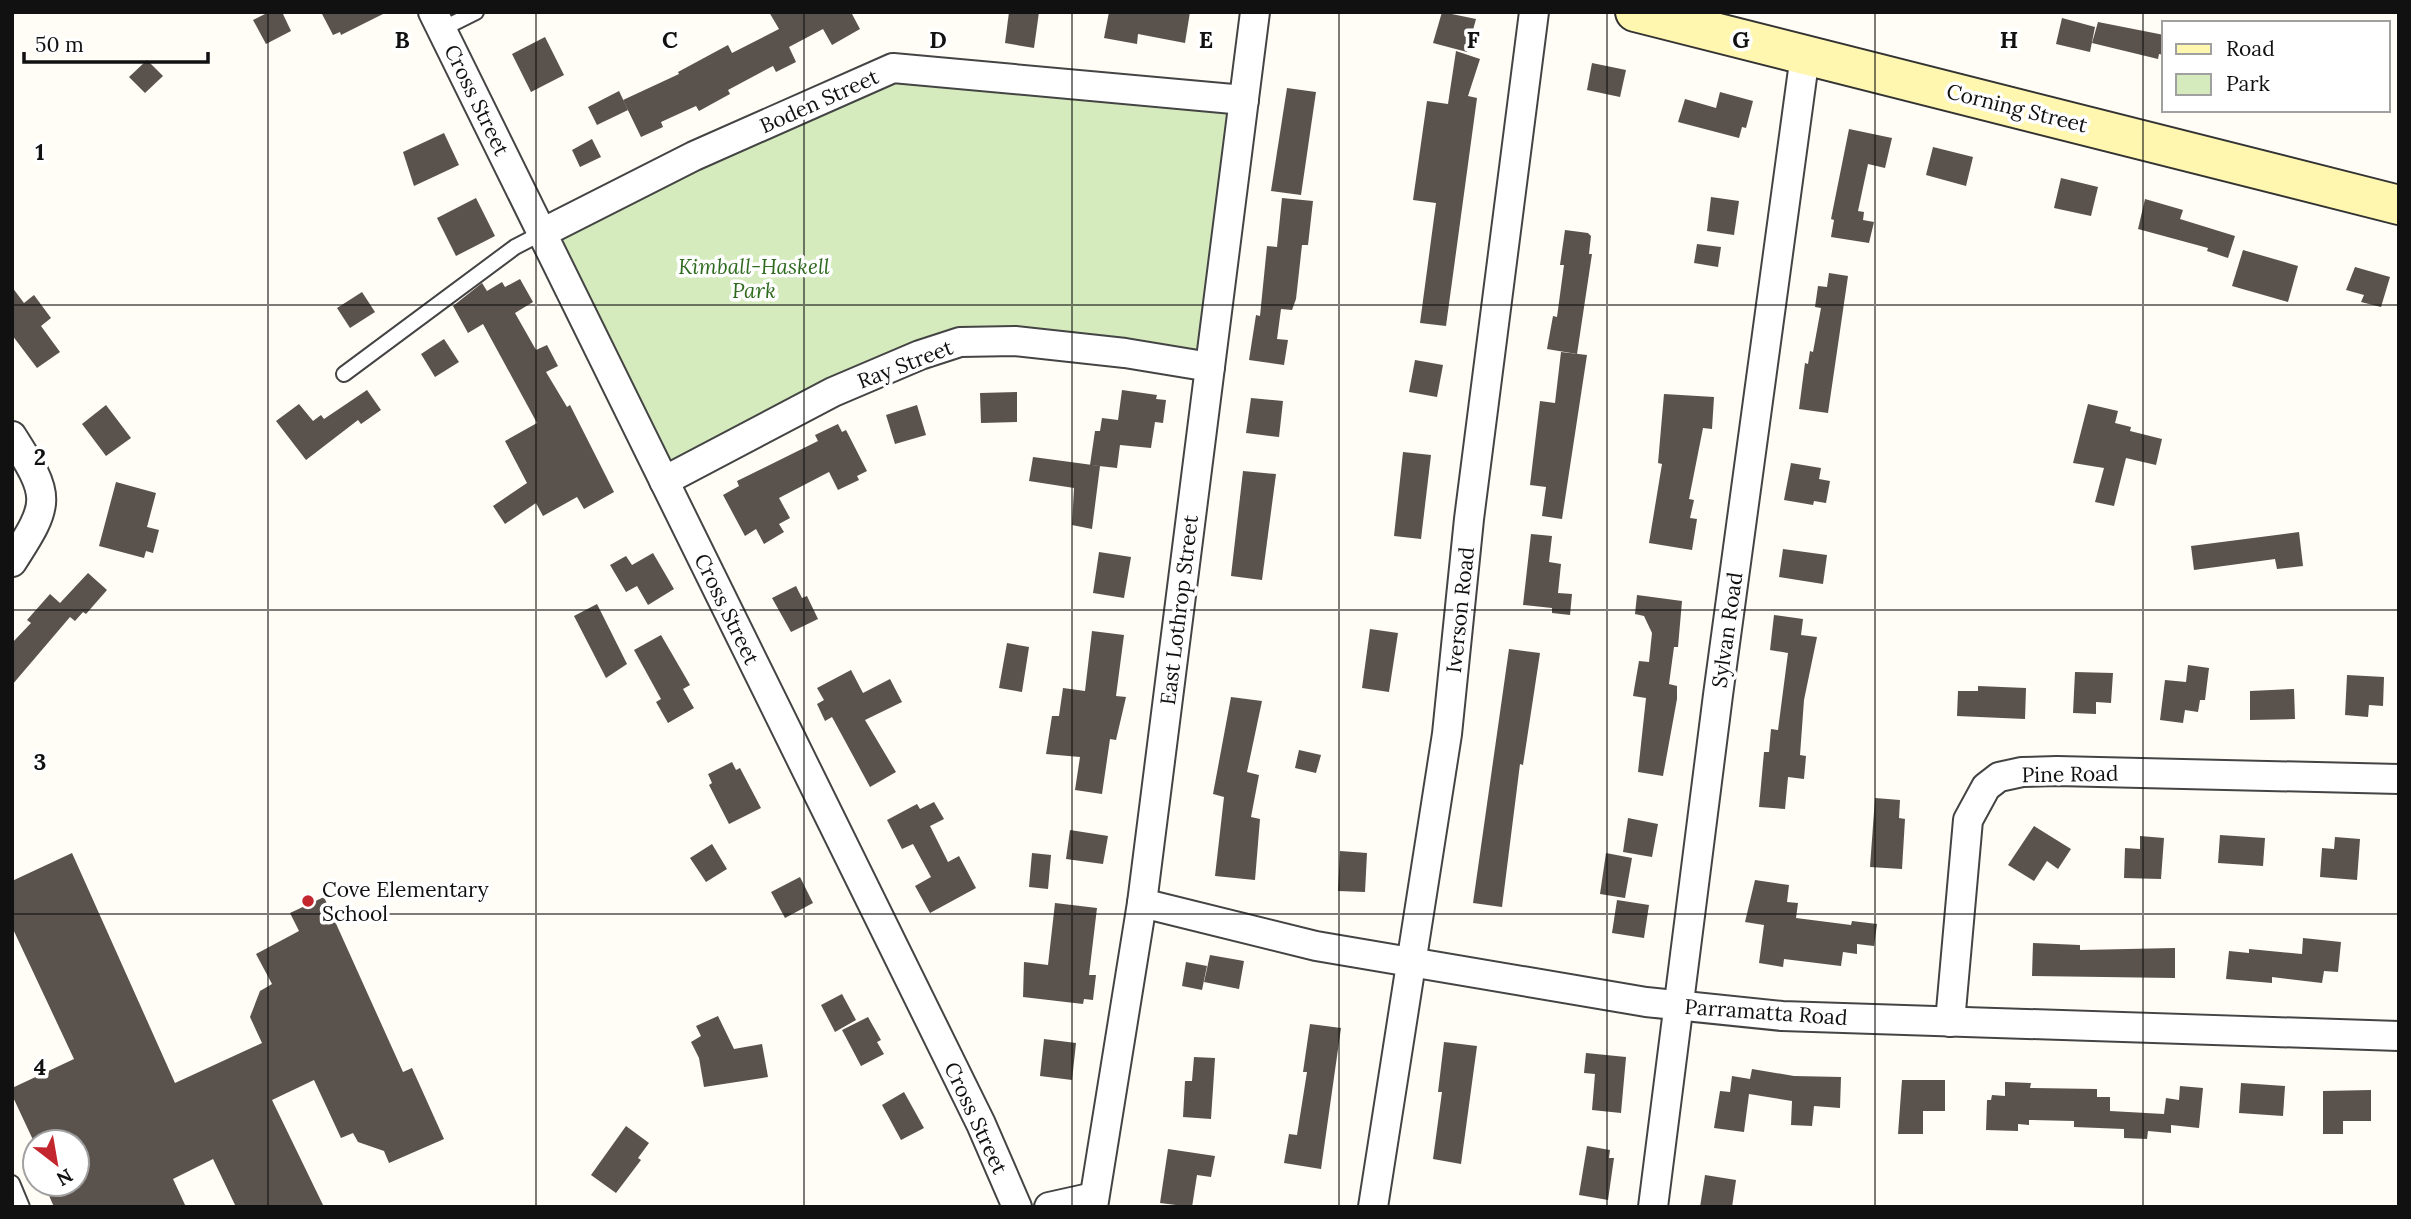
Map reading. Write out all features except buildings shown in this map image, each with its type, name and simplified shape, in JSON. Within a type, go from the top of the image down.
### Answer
[{"type":"street","name":"East Lothrop Street","points":[[1093,1202],[1142,903],[1255,12]]},
{"type":"street","name":"Iverson Road","points":[[1373,1207],[1447,734],[1469,519],[1534,12]]},
{"type":"street","name":"Corning Street","points":[[1635,12],[1712,22],[1805,55],[2399,205]]},
{"type":"street","name":"Cross Street","points":[[437,21],[981,1125],[1017,1207]]},
{"type":"street","name":"Sylvan Road","points":[[1653,1207],[1718,695],[1805,55]]},
{"type":"street","name":"Boden Street","points":[[542,233],[694,156],[893,68],[1244,100]]},
{"type":"street","name":"Ray Street","points":[[664,481],[833,392],[920,355],[960,342],[1015,341],[1210,367]]},
{"type":"street","points":[[12,436],[42,488],[39,520],[12,562]]},
{"type":"street","name":"Pine Road","points":[[1950,1022],[1968,820],[1986,787],[1999,777],[2022,772],[2057,771],[2399,779]]},
{"type":"street","name":"Parramatta Road","points":[[1142,903],[1316,946],[1680,1006],[1782,1016],[2399,1036]]},
{"type":"street","points":[[1049,1207],[1093,1202]]},
{"type":"lane","points":[[437,21],[476,12]]},
{"type":"lane","points":[[344,374],[515,247],[542,233]]},
{"type":"lane","points":[[12,1183],[22,1207]]},
{"type":"green space","name":"Kimball-Haskell Park","points":[[893,68],[1231,92],[1210,367],[1015,341],[920,355],[664,481],[542,233]]},
{"type":"place","name":"Cove Elementary School","points":[[308,901]]}]
